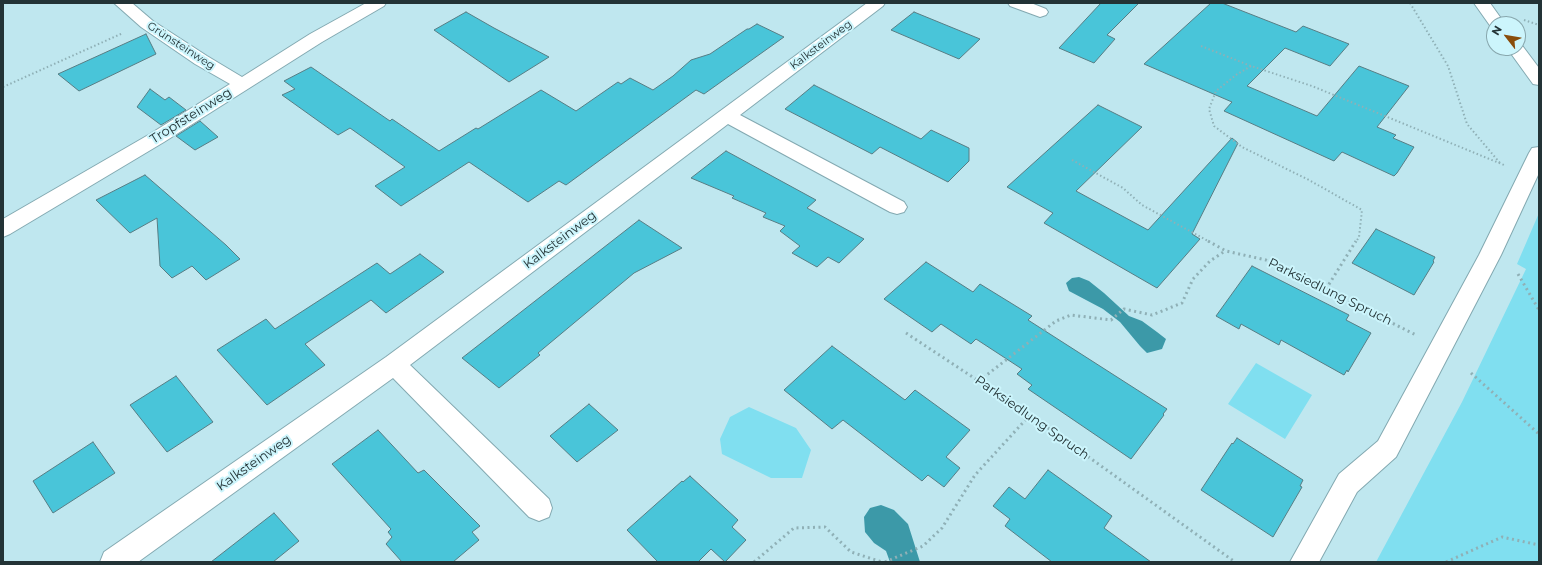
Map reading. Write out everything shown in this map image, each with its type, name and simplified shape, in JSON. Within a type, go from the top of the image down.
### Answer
[{"type":"street","name":"Grünsteinweg","points":[[122,3],[146,24],[201,60],[242,84]]},
{"type":"street","name":"Tropfsteinweg","points":[[3,229],[157,138],[316,38],[378,3]]},
{"type":"street","name":"Kalksteinweg","points":[[114,562],[394,364],[877,3]]},
{"type":"street","points":[[1016,3],[1040,12]]},
{"type":"street","points":[[1482,3],[1491,16]]},
{"type":"street","points":[[1521,56],[1539,80]]},
{"type":"street","points":[[727,116],[897,207]]},
{"type":"street","points":[[1304,562],[1348,483],[1387,449],[1442,348],[1490,255],[1539,153]]},
{"type":"street","points":[[394,364],[539,508]]},
{"type":"path","points":[[1201,46],[1250,66],[1312,86],[1501,164],[1467,124],[1448,66],[1410,3]]},
{"type":"path","points":[[1526,21],[1539,25]]},
{"type":"path","points":[[3,87],[129,30]]},
{"type":"path","points":[[1250,66],[1216,91],[1209,109],[1214,126],[1242,147],[1309,180],[1362,210],[1359,237],[1326,289]]},
{"type":"path","name":"Parksiedlung Spruch","points":[[1072,160],[1123,188],[1142,205],[1226,250],[1266,260],[1442,348]]},
{"type":"path","points":[[979,381],[1056,321],[1071,315],[1111,320],[1124,309],[1152,315],[1182,302],[1193,279],[1210,261],[1226,250]]},
{"type":"path","points":[[1518,274],[1539,310]]},
{"type":"path","name":"Parksiedlung Spruch","points":[[906,333],[1030,415],[1235,562]]},
{"type":"path","points":[[1471,373],[1539,434]]},
{"type":"path","points":[[885,562],[923,546],[942,528],[976,476],[1030,415]]},
{"type":"path","points":[[754,562],[794,528],[825,527],[851,552],[882,562]]},
{"type":"path","points":[[1446,562],[1502,536],[1539,545]]},
{"type":"shaded area","points":[[1539,213],[1539,562],[1376,562],[1462,402],[1526,269],[1517,264]]},
{"type":"shaded area","points":[[1079,277],[1089,281],[1129,316],[1142,321],[1166,339],[1162,349],[1147,353],[1120,322],[1103,309],[1069,291],[1066,283],[1072,278]]},
{"type":"shaded area","points":[[1256,363],[1312,395],[1285,439],[1228,404]]},
{"type":"shaded area","points":[[749,407],[796,428],[811,450],[802,478],[771,478],[722,454],[720,439],[730,417]]},
{"type":"shaded area","points":[[881,505],[894,510],[908,524],[920,562],[890,562],[886,551],[874,543],[865,532],[864,517],[870,508]]},
{"type":"building","points":[[1101,3],[1139,3],[1107,35],[1115,39],[1094,63],[1059,48]]},
{"type":"building","points":[[1211,3],[1222,3],[1296,32],[1303,26],[1349,44],[1330,66],[1285,48],[1247,86],[1317,116],[1359,66],[1409,86],[1377,127],[1396,135],[1393,138],[1414,147],[1397,173],[1394,176],[1342,152],[1334,161],[1224,111],[1232,102],[1144,64]]},
{"type":"building","points":[[466,12],[549,57],[509,82],[434,30]]},
{"type":"building","points":[[914,12],[980,39],[959,59],[891,30]]},
{"type":"building","points":[[757,24],[784,37],[704,94],[696,90],[566,185],[559,181],[528,202],[469,162],[401,206],[375,186],[405,167],[350,128],[338,135],[282,95],[295,89],[284,81],[311,67],[390,121],[392,119],[439,151],[541,90],[576,111],[618,82],[621,84],[630,78],[653,90],[673,76],[691,60],[710,54]]},
{"type":"building","points":[[146,34],[156,54],[79,91],[58,74]]},
{"type":"building","points":[[814,85],[921,139],[931,130],[969,148],[969,161],[948,182],[880,147],[872,154],[785,109]]},
{"type":"building","points":[[150,89],[165,100],[169,97],[186,110],[161,125],[137,107]]},
{"type":"building","points":[[1098,105],[1142,127],[1076,191],[1148,230],[1232,138],[1238,143],[1192,234],[1200,239],[1157,288],[1044,223],[1053,213],[1007,187]]},
{"type":"building","points":[[200,121],[218,137],[195,150],[176,136]]},
{"type":"building","points":[[726,151],[816,200],[807,208],[864,239],[839,263],[828,257],[817,267],[792,253],[800,246],[780,231],[785,226],[763,217],[766,213],[732,198],[734,196],[691,178]]},
{"type":"building","points":[[145,175],[226,245],[240,259],[206,280],[192,266],[172,278],[160,266],[157,218],[130,233],[96,200]]},
{"type":"building","points":[[639,220],[682,248],[634,273],[538,353],[540,355],[499,388],[462,358]]},
{"type":"building","points":[[1376,229],[1435,257],[1434,262],[1414,295],[1352,263]]},
{"type":"building","points":[[420,254],[444,272],[386,313],[371,300],[305,344],[325,365],[267,405],[217,350],[266,319],[275,329],[377,263],[390,274]]},
{"type":"building","points":[[926,262],[973,292],[980,284],[1032,316],[1028,320],[1167,409],[1131,459],[1028,389],[1032,385],[1017,374],[1022,369],[976,339],[971,344],[941,324],[932,332],[884,299]]},
{"type":"building","points":[[1252,266],[1349,315],[1346,320],[1371,333],[1348,372],[1347,370],[1344,375],[1281,340],[1279,345],[1241,324],[1239,329],[1216,316]]},
{"type":"building","points":[[832,346],[905,400],[915,390],[970,430],[946,457],[960,468],[944,487],[928,475],[922,481],[843,420],[832,429],[784,390]]},
{"type":"building","points":[[176,376],[213,422],[167,452],[130,405]]},
{"type":"building","points":[[589,404],[618,430],[577,462],[550,436]]},
{"type":"building","points":[[378,430],[418,473],[424,470],[480,526],[472,532],[479,540],[453,562],[402,562],[386,544],[392,537],[388,532],[391,529],[332,464]]},
{"type":"building","points":[[1237,438],[1303,480],[1300,486],[1302,487],[1273,537],[1201,490],[1232,443],[1233,444]]},
{"type":"building","points":[[93,442],[115,473],[53,513],[33,481]]},
{"type":"building","points":[[1048,470],[1112,516],[1104,528],[1151,562],[1052,562],[1005,526],[1010,519],[993,506],[1009,487],[1025,499]]},
{"type":"building","points":[[690,476],[738,520],[732,527],[746,540],[725,562],[711,549],[698,562],[658,562],[627,530],[682,481],[683,482]]},
{"type":"building","points":[[274,513],[299,541],[273,562],[211,562]]}]
